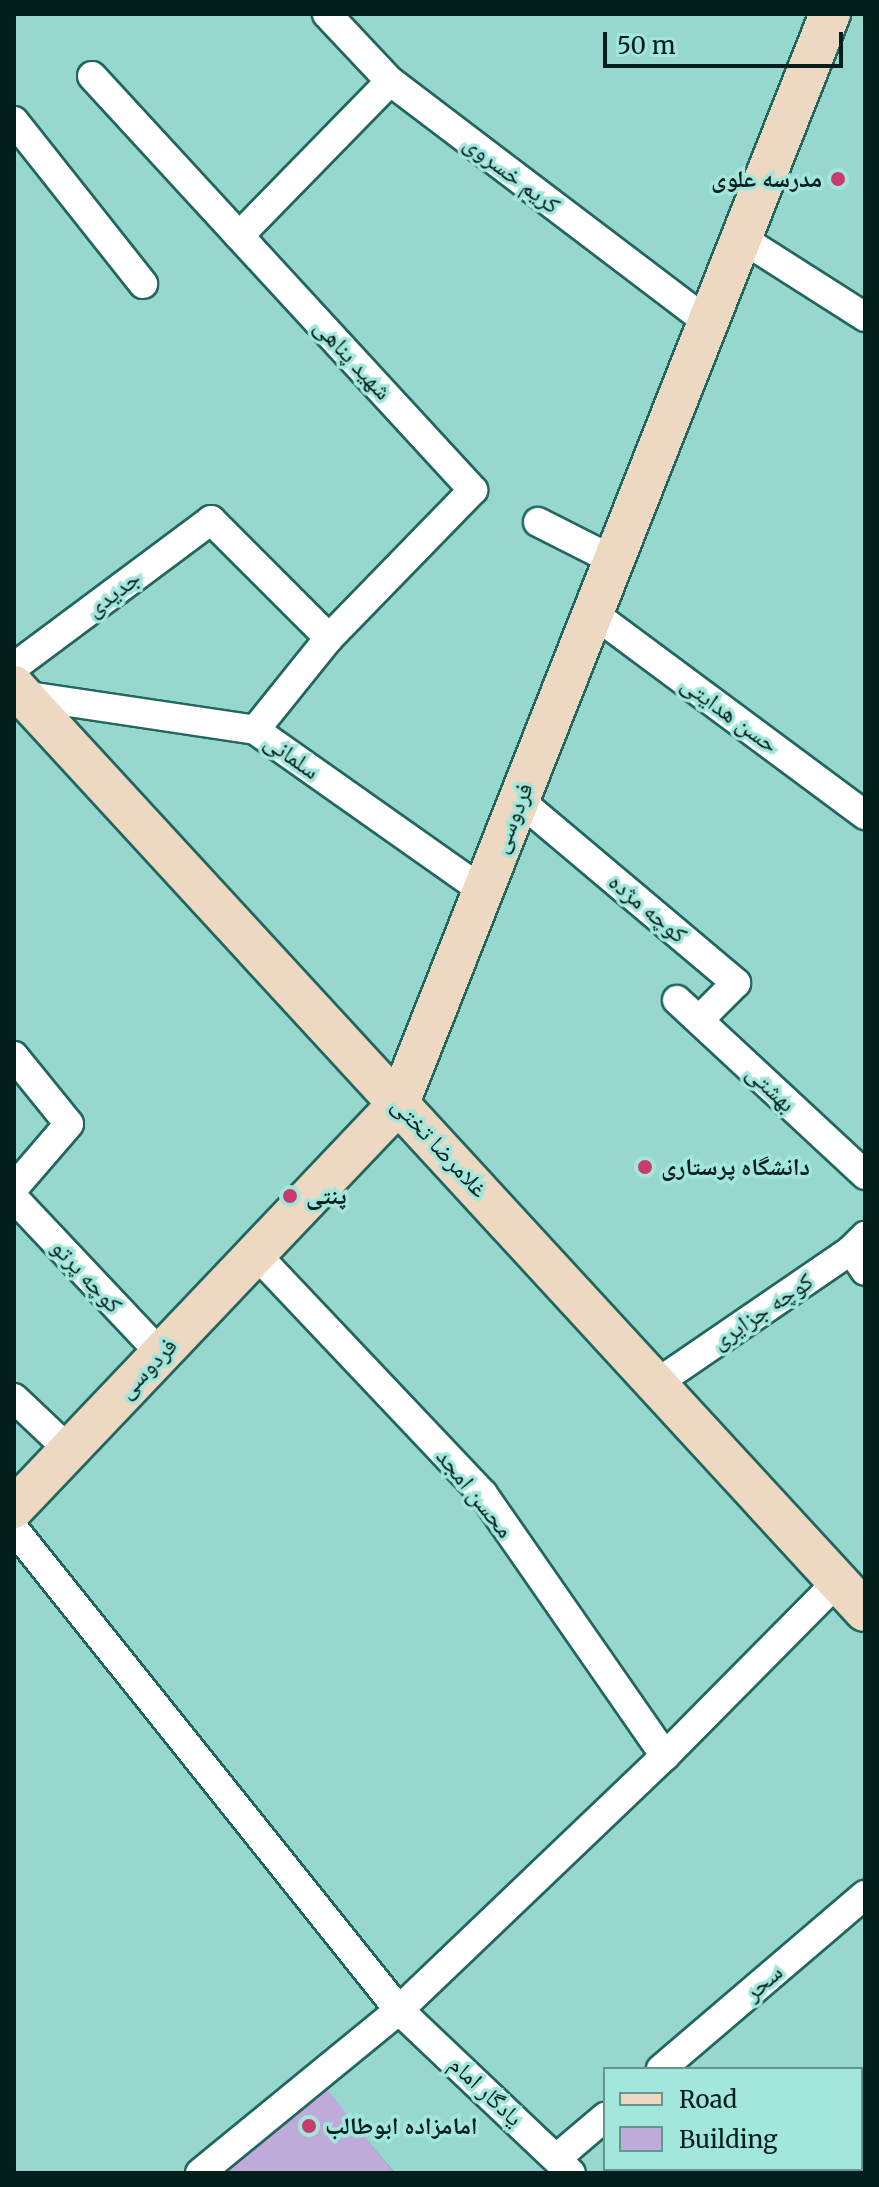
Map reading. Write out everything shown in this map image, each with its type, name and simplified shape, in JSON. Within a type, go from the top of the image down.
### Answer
[{"type":"street","name":"کریم خسروی","points":[[327,14],[390,81],[708,322]]},
{"type":"street","name":"فردوسی","points":[[14,1508],[399,1103],[830,14]]},
{"type":"street","name":"شهید پناهی","points":[[92,76],[473,490],[329,638]]},
{"type":"street","points":[[239,236],[390,81]]},
{"type":"street","points":[[14,121],[143,284]]},
{"type":"street","points":[[741,238],[865,317]]},
{"type":"street","name":"جدیدی","points":[[17,682],[211,520],[329,638]]},
{"type":"street","points":[[538,522],[613,560]]},
{"type":"street","name":"حسن هدایتی","points":[[593,613],[865,815]]},
{"type":"street","points":[[255,730],[329,638]]},
{"type":"street","name":"سلمانی","points":[[17,682],[255,730],[483,891]]},
{"type":"street","name":"غلامرضا تختی","points":[[17,682],[865,1611]]},
{"type":"street","name":"کوچه مژده","points":[[519,800],[736,983],[699,1020]]},
{"type":"street","name":"بهشتی","points":[[677,1000],[865,1175]]},
{"type":"street","points":[[14,1056],[69,1124],[14,1188]]},
{"type":"street","name":"کوچه پرتو","points":[[14,1198],[161,1354]]},
{"type":"street","name":"کوچه جزایری","points":[[657,1383],[860,1252]]},
{"type":"street","name":"محسن امجد","points":[[256,1254],[483,1494],[665,1756]]},
{"type":"street","points":[[14,1398],[69,1450]]},
{"type":"street","name":"یادگار امام","points":[[14,1529],[399,2010],[565,2165]]},
{"type":"street","points":[[200,2173],[399,2010],[665,1756],[838,1581]]},
{"type":"street","name":"سحر","points":[[663,2067],[865,1895]]},
{"type":"street","points":[[565,2165],[603,2119]]},
{"type":"building","name":"امامزاده ابوطالب","points":[[318,2078],[394,2173],[204,2173]]},
{"type":"place","name":"مدرسه علوی","points":[[838,179]]},
{"type":"place","name":"دانشگاه پرستاری","points":[[645,1167]]},
{"type":"place","name":"پنتی","points":[[290,1196]]},
{"type":"place","name":"امامزاده ابوطالب","points":[[309,2126]]}]
